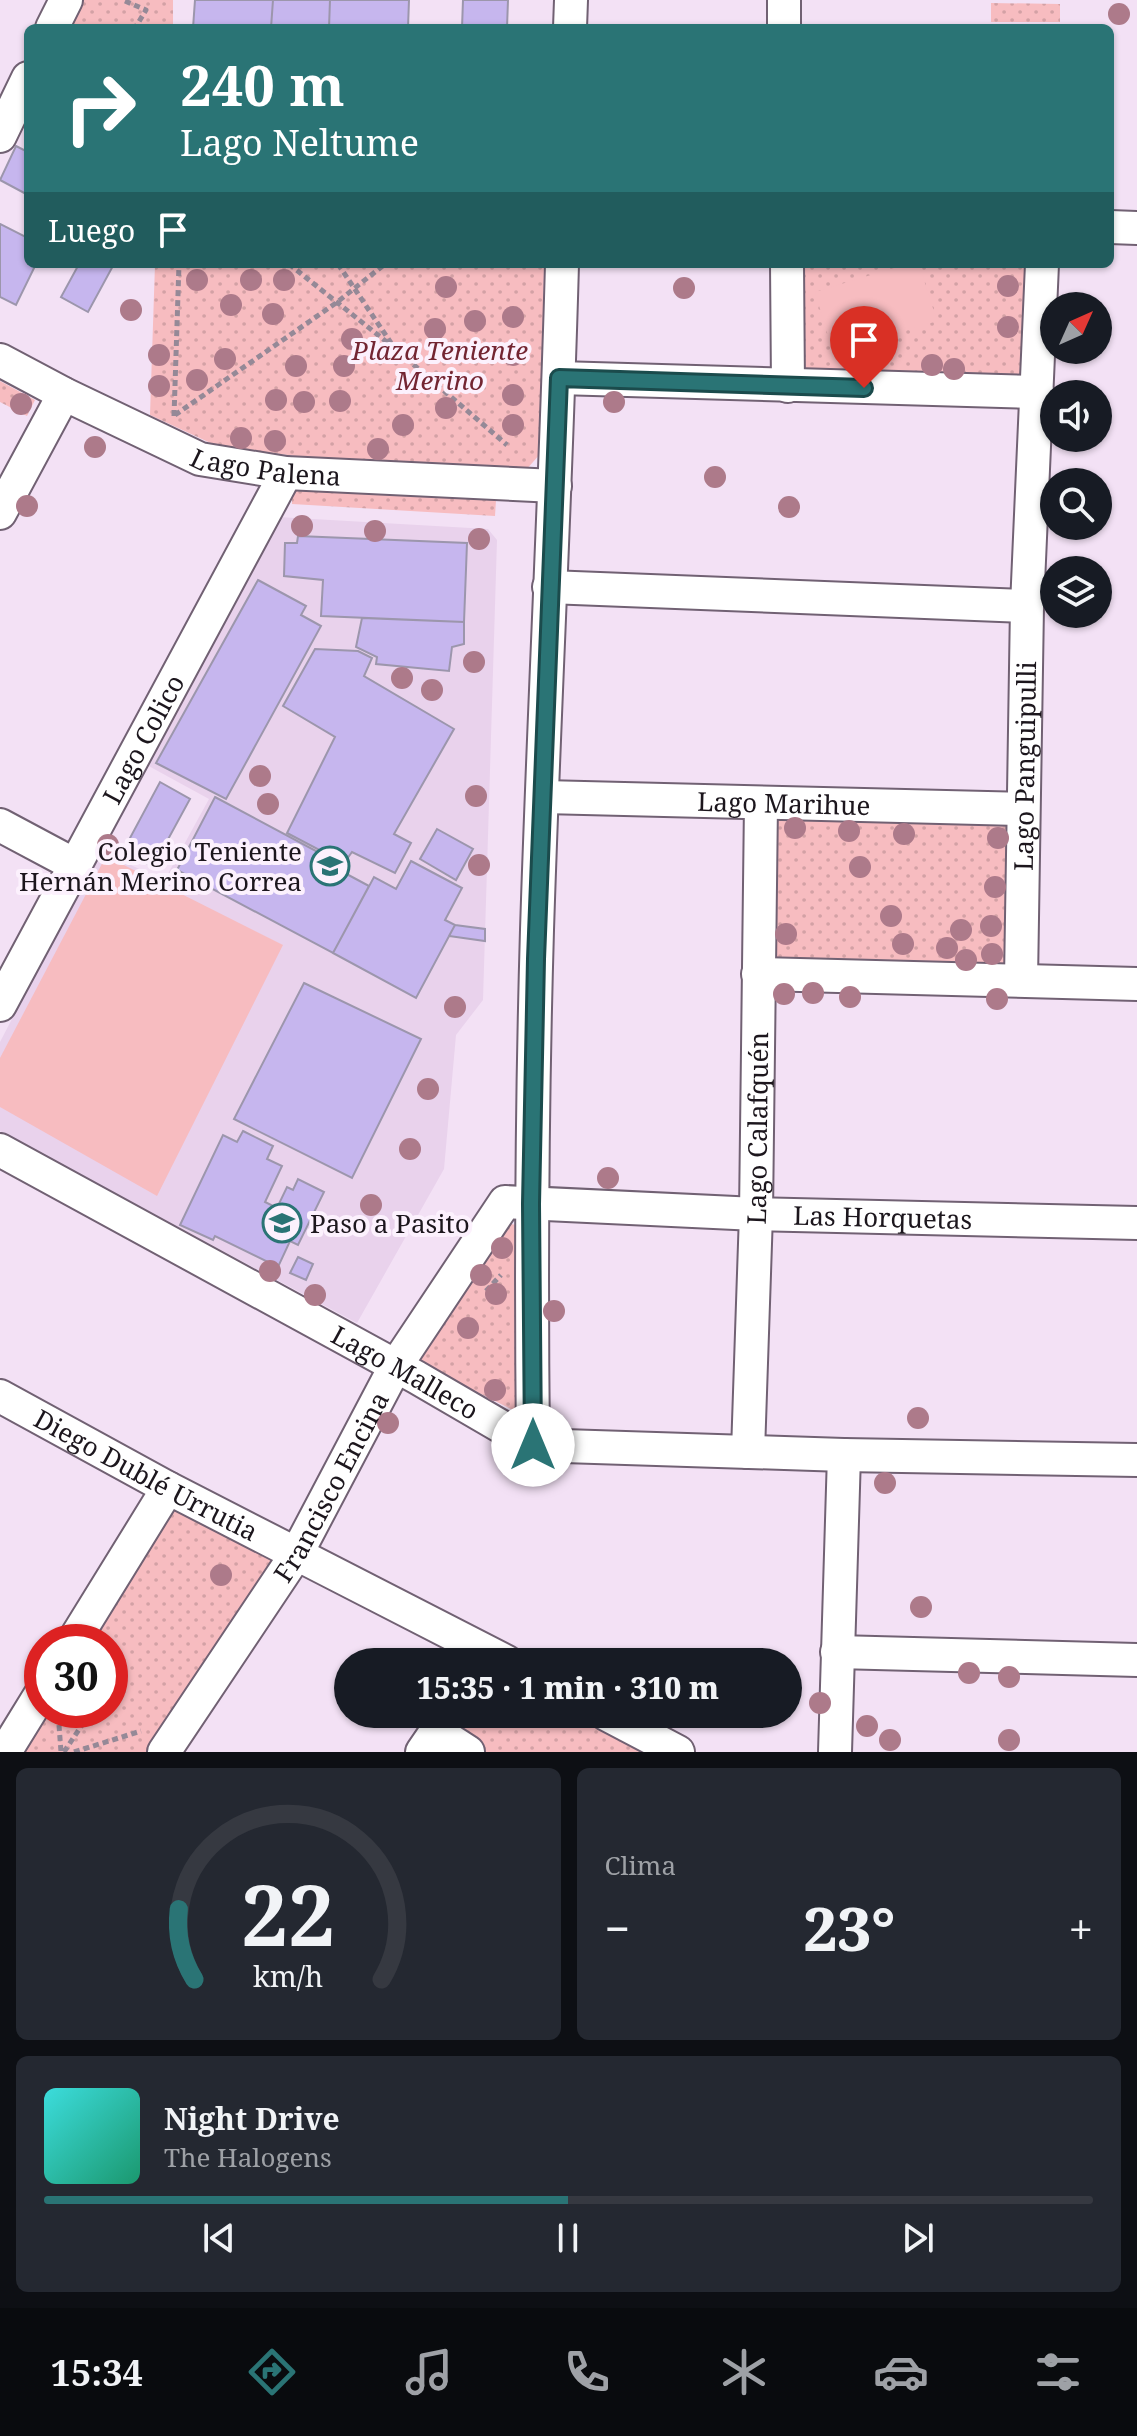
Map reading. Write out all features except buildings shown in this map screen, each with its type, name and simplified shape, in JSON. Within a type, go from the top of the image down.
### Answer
[{"type":"street","points":[[54,24],[66,0]]},
{"type":"street","points":[[570,24],[571,0]]},
{"type":"street","points":[[784,0],[784,24]]},
{"type":"street","points":[[0,136],[16,87]]},
{"type":"street","points":[[1114,227],[1137,228]]},
{"type":"street","points":[[533,1445],[531,1204],[537,928],[562,268]]},
{"type":"street","points":[[787,268],[788,386]]},
{"type":"street","name":"Lago Panguipulli","points":[[1021,980],[1027,606],[1042,268]]},
{"type":"street","name":"Lago Palena","points":[[0,360],[64,394],[172,430],[200,459],[286,473],[555,486]]},
{"type":"street","points":[[559,378],[1037,392]]},
{"type":"street","points":[[0,513],[64,394]]},
{"type":"street","name":"Lago Colico","points":[[0,1005],[73,864],[286,473]]},
{"type":"street","points":[[549,587],[1027,606]]},
{"type":"street","name":"Lago Marihue","points":[[544,797],[1023,809]]},
{"type":"street","name":"Lago Calafquén","points":[[748,1452],[756,1214],[761,803]]},
{"type":"street","points":[[0,825],[73,864]]},
{"type":"street","points":[[758,974],[1137,984]]},
{"type":"street","name":"Lago Malleco","points":[[0,1150],[533,1445],[1137,1460]]},
{"type":"street","name":"Francisco Encina","points":[[164,1752],[297,1553],[395,1367],[505,1202],[531,1204]]},
{"type":"street","name":"Las Horquetas","points":[[531,1204],[756,1214],[1137,1223]]},
{"type":"street","name":"Diego Dublé Urrutia","points":[[0,1396],[474,1648]]},
{"type":"street","points":[[835,1752],[844,1455]]},
{"type":"street","points":[[84,1624],[168,1488]]},
{"type":"street","points":[[837,1652],[1137,1660]]},
{"type":"street","points":[[5,1752],[24,1721]]},
{"type":"street","points":[[633,1728],[678,1752]]},
{"type":"street","points":[[436,1733],[468,1752]]},
{"type":"path","points":[[125,1],[146,10],[137,24]]},
{"type":"path","points":[[172,430],[179,268]]},
{"type":"path","points":[[294,268],[393,347],[507,445]]},
{"type":"path","points":[[341,268],[393,347]]},
{"type":"path","points":[[172,430],[380,268]]},
{"type":"path","points":[[74,1752],[188,1717]]},
{"type":"path","points":[[59,1728],[62,1752]]},
{"type":"path","points":[[62,1752],[79,1728]]},
{"type":"shaded area","name":"Colegio Teniente Hernán Merino Correa","points":[[278,517],[488,529],[497,540],[483,1000],[456,1035],[444,1169],[357,1323],[0,1131],[0,1042],[100,850],[164,881],[209,799],[145,764]]},
{"type":"green space","points":[[76,0],[173,0],[173,24],[64,24]]},
{"type":"green space","points":[[991,3],[1060,4],[1060,22],[991,22]]},
{"type":"green space","name":"Plaza Teniente Merino","points":[[155,268],[544,268],[541,453],[525,471],[327,460],[217,446],[150,415]]},
{"type":"green space","points":[[800,268],[1030,268],[1028,385],[797,378]]},
{"type":"green space","points":[[894,268],[920,268],[937,321],[833,353],[815,292]]},
{"type":"green space","points":[[0,381],[35,400],[27,416],[0,402]]},
{"type":"green space","points":[[292,488],[496,500],[495,516],[292,504]]},
{"type":"green space","points":[[772,815],[1013,821],[1013,965],[773,961]]},
{"type":"green space","points":[[106,856],[283,945],[157,1196],[0,1107],[0,1058]]},
{"type":"green space","points":[[502,1222],[520,1226],[521,1406],[515,1411],[425,1366],[419,1354]]},
{"type":"green space","points":[[178,1501],[279,1557],[148,1752],[19,1752],[34,1728],[128,1728],[128,1624],[100,1624]]},
{"type":"green space","points":[[453,1728],[617,1728],[662,1752],[477,1752],[449,1734]]},
{"type":"place","name":"Colegio Teniente Hernán Merino Correa","points":[[330,866]]},
{"type":"place","name":"Paso a Pasito","points":[[282,1223]]},
{"type":"route","points":[[533,1445],[531,1204],[536,959],[559,378],[864,388]]}]
